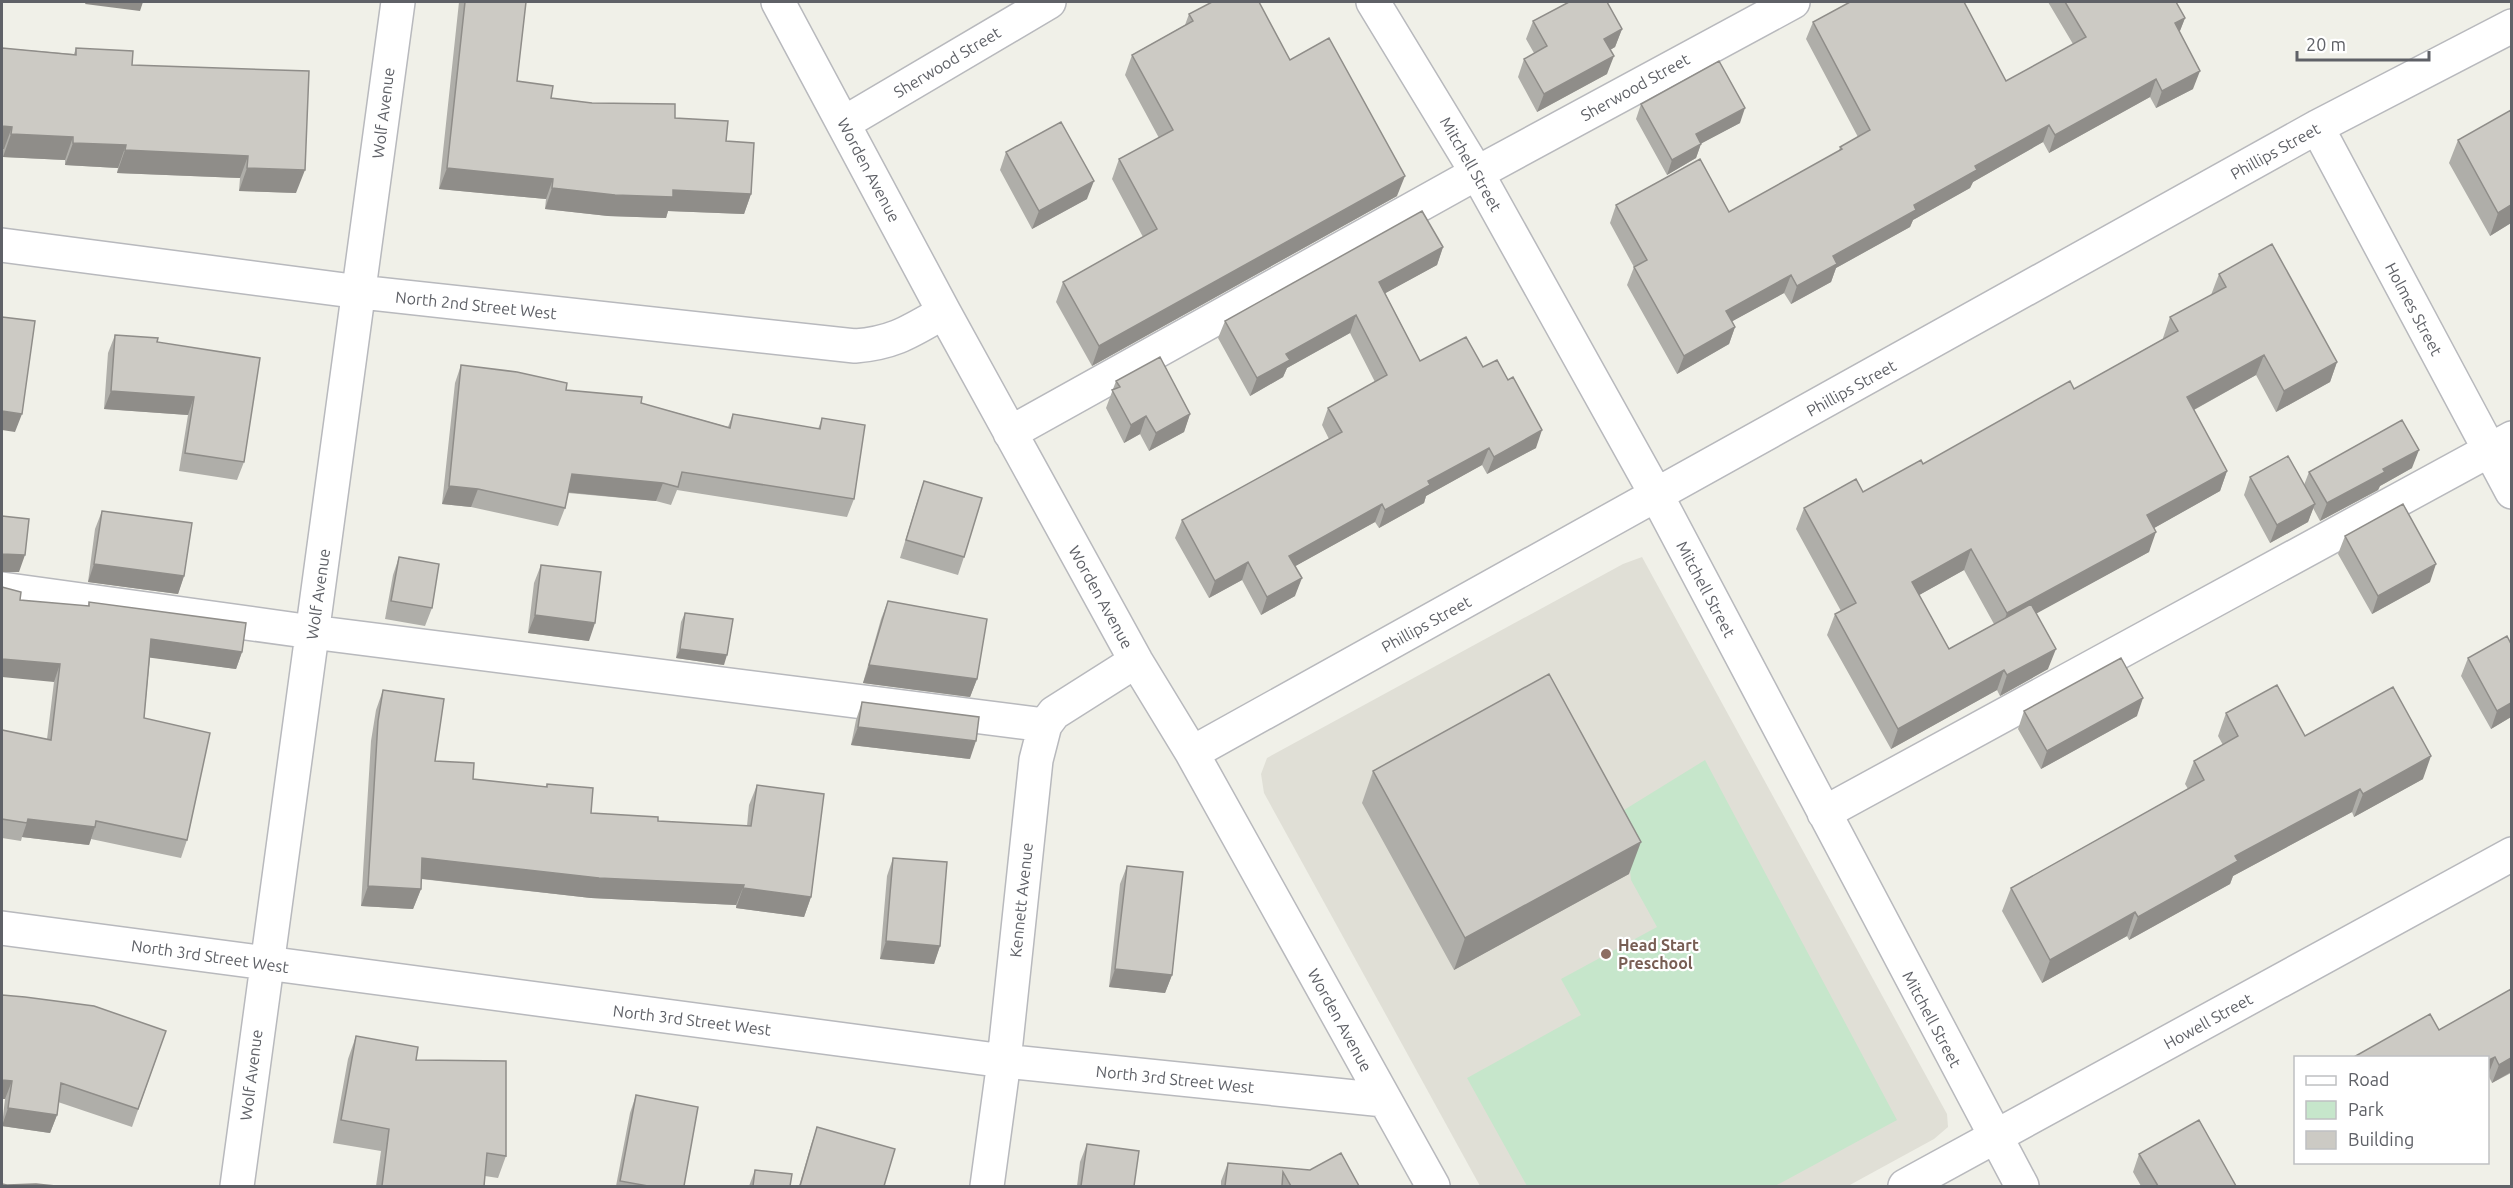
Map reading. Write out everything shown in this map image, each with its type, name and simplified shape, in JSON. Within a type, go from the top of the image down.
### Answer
[{"type":"street","name":"Wolf Avenue","points":[[237,1186],[398,2]]},
{"type":"street","name":"Worden Avenue","points":[[778,2],[944,312],[1136,661],[1192,753],[1433,1186]]},
{"type":"street","name":"Sherwood Street","points":[[844,123],[1049,2]]},
{"type":"street","name":"Mitchell Street","points":[[1373,2],[1478,173],[1656,496],[2022,1186]]},
{"type":"street","name":"Sherwood Street","points":[[1010,433],[1478,173],[1793,2]]},
{"type":"street","name":"Phillips Street","points":[[1192,753],[2317,127],[2511,26]]},
{"type":"street","name":"Holmes Street","points":[[2317,127],[2500,444],[2511,492]]},
{"type":"street","name":"North 2nd Street West","points":[[2,245],[360,292],[855,346],[879,344],[908,333],[944,312]]},
{"type":"street","points":[[1824,813],[2500,444]]},
{"type":"street","points":[[2,589],[312,632],[1045,724],[1054,712],[1136,661]]},
{"type":"street","name":"Kennett Avenue","points":[[987,1186],[1004,1061],[1036,760],[1045,724]]},
{"type":"street","name":"Howell Street","points":[[1905,1186],[2511,854]]},
{"type":"street","name":"North 3rd Street West","points":[[2,928],[1004,1061],[1384,1100]]},
{"type":"shaded area","name":"Head Start Preschool","points":[[1642,557],[1947,1114],[1948,1127],[1934,1139],[1848,1186],[1480,1186],[1264,793],[1261,774],[1267,758],[1623,564]]},
{"type":"green space","points":[[1705,760],[1897,1120],[1775,1186],[1527,1186],[1467,1078],[1581,1015],[1561,979],[1657,927],[1631,880],[1624,810]]},
{"type":"building","points":[[465,2],[526,2],[517,81],[553,86],[551,98],[592,103],[675,104],[675,118],[728,121],[726,141],[754,143],[751,194],[673,190],[673,197],[615,195],[552,188],[553,179],[447,168]]},
{"type":"building","points":[[1212,2],[1259,2],[1290,60],[1329,38],[1405,176],[1099,346],[1063,282],[1157,229],[1119,159],[1173,130],[1132,55],[1193,21],[1189,14]]},
{"type":"building","points":[[1569,2],[1607,2],[1622,29],[1604,39],[1614,56],[1544,94],[1524,59],[1547,46],[1533,21]]},
{"type":"building","points":[[1850,2],[1964,2],[2006,81],[2086,37],[2065,2],[2176,2],[2185,18],[2175,23],[2200,71],[2162,91],[2156,79],[2055,135],[2049,125],[1975,166],[1977,170],[1914,205],[1916,210],[1833,256],[1837,264],[1797,286],[1791,275],[1726,311],[1735,327],[1684,356],[1634,267],[1647,260],[1616,205],[1700,159],[1729,212],[1842,149],[1840,147],[1870,130],[1813,22]]},
{"type":"building","points":[[2,48],[76,55],[76,48],[133,51],[132,65],[309,71],[305,170],[247,168],[248,156],[125,150],[126,145],[73,143],[73,137],[11,134],[12,127],[2,126]]},
{"type":"building","points":[[1719,61],[1745,108],[1696,134],[1701,144],[1672,160],[1641,104]]},
{"type":"building","points":[[2511,110],[2511,205],[2498,213],[2458,140]]},
{"type":"building","points":[[1061,122],[1094,181],[1039,211],[1006,152]]},
{"type":"building","points":[[1422,211],[1443,247],[1379,282],[1420,361],[1466,337],[1483,367],[1497,360],[1508,380],[1513,377],[1542,430],[1494,457],[1489,448],[1428,481],[1430,485],[1385,510],[1382,504],[1289,556],[1302,578],[1267,597],[1248,562],[1215,581],[1182,520],[1342,432],[1328,408],[1387,375],[1356,315],[1286,354],[1290,360],[1257,378],[1225,321]]},
{"type":"building","points":[[2272,244],[2337,362],[2284,391],[2264,355],[2187,397],[2227,471],[2147,515],[2156,532],[2007,613],[1971,549],[1912,582],[1949,649],[2031,604],[2056,649],[2007,675],[2004,670],[1898,729],[1835,614],[1856,603],[1804,508],[1856,479],[1863,492],[1921,460],[1923,464],[2070,381],[2074,389],[2178,331],[2170,317],[2226,287],[2219,274]]},
{"type":"building","points":[[2,317],[35,321],[22,414],[2,411]]},
{"type":"building","points":[[115,335],[158,338],[157,342],[260,358],[244,462],[185,453],[194,397],[111,391]]},
{"type":"building","points":[[1160,357],[1190,414],[1156,433],[1146,416],[1131,425],[1112,390],[1120,387],[1116,381]]},
{"type":"building","points":[[461,365],[517,372],[567,383],[566,390],[642,397],[641,403],[730,428],[733,414],[820,429],[822,418],[865,425],[854,499],[682,472],[678,487],[663,483],[572,474],[565,508],[478,489],[449,486]]},
{"type":"building","points":[[2402,420],[2419,450],[2383,469],[2385,472],[2327,503],[2309,472]]},
{"type":"building","points":[[2288,456],[2315,504],[2277,525],[2250,477]]},
{"type":"building","points":[[924,481],[982,498],[964,557],[906,540]]},
{"type":"building","points":[[2403,504],[2436,564],[2378,596],[2345,536]]},
{"type":"building","points":[[102,511],[192,523],[184,576],[94,564]]},
{"type":"building","points":[[2,516],[29,519],[25,555],[2,554]]},
{"type":"building","points":[[399,557],[439,564],[432,608],[391,601]]},
{"type":"building","points":[[541,565],[601,572],[595,623],[535,615]]},
{"type":"building","points":[[2,587],[21,592],[20,600],[89,606],[89,602],[246,623],[242,652],[151,639],[144,718],[210,733],[187,840],[96,821],[95,827],[28,819],[27,823],[2,819],[2,730],[51,740],[60,664],[2,659]]},
{"type":"building","points":[[888,601],[987,619],[977,679],[869,665]]},
{"type":"building","points":[[685,613],[733,619],[727,655],[680,649]]},
{"type":"building","points":[[2507,636],[2511,644],[2511,703],[2497,711],[2468,658]]},
{"type":"building","points":[[2121,658],[2143,698],[2047,751],[2024,711]]},
{"type":"building","points":[[1549,674],[1641,842],[1465,938],[1373,771]]},
{"type":"building","points":[[2277,685],[2305,736],[2393,687],[2431,756],[2363,794],[2360,789],[2235,856],[2238,861],[2138,917],[2135,912],[2050,960],[2011,888],[2204,780],[2194,761],[2238,736],[2226,713]]},
{"type":"building","points":[[383,690],[444,699],[435,761],[474,763],[473,779],[547,787],[547,784],[593,788],[591,813],[658,817],[658,821],[751,826],[757,785],[824,794],[811,897],[743,888],[744,885],[599,878],[422,858],[421,889],[368,886],[378,721]]},
{"type":"building","points":[[862,702],[979,717],[976,741],[858,727]]},
{"type":"building","points":[[893,858],[947,862],[940,946],[886,941]]},
{"type":"building","points":[[1127,866],[1183,872],[1172,975],[1115,969]]},
{"type":"building","points":[[2511,989],[2511,1058],[2499,1065],[2495,1057],[2489,1060],[2489,1056],[2356,1056],[2430,1014],[2439,1030]]},
{"type":"building","points":[[2,995],[94,1006],[166,1031],[138,1109],[61,1083],[57,1115],[8,1108],[12,1081],[2,1080]]},
{"type":"building","points":[[356,1036],[418,1047],[416,1060],[506,1061],[506,1156],[487,1153],[484,1186],[382,1186],[389,1129],[341,1120]]},
{"type":"building","points":[[636,1095],[698,1107],[684,1186],[648,1186],[620,1181]]},
{"type":"building","points":[[2199,1120],[2236,1186],[2158,1186],[2139,1154]]},
{"type":"building","points":[[817,1127],[895,1149],[884,1186],[800,1186]]},
{"type":"building","points":[[1087,1144],[1139,1151],[1134,1186],[1081,1186]]},
{"type":"building","points":[[1341,1153],[1359,1186],[1291,1186],[1283,1172],[1282,1186],[1225,1186],[1228,1163],[1310,1170]]},
{"type":"building","points":[[755,1170],[792,1174],[790,1186],[753,1186]]},
{"type":"building","points":[[2,1184],[36,1184],[56,1186],[2,1186]]},
{"type":"place","name":"Head Start Preschool","points":[[1606,954]]}]
